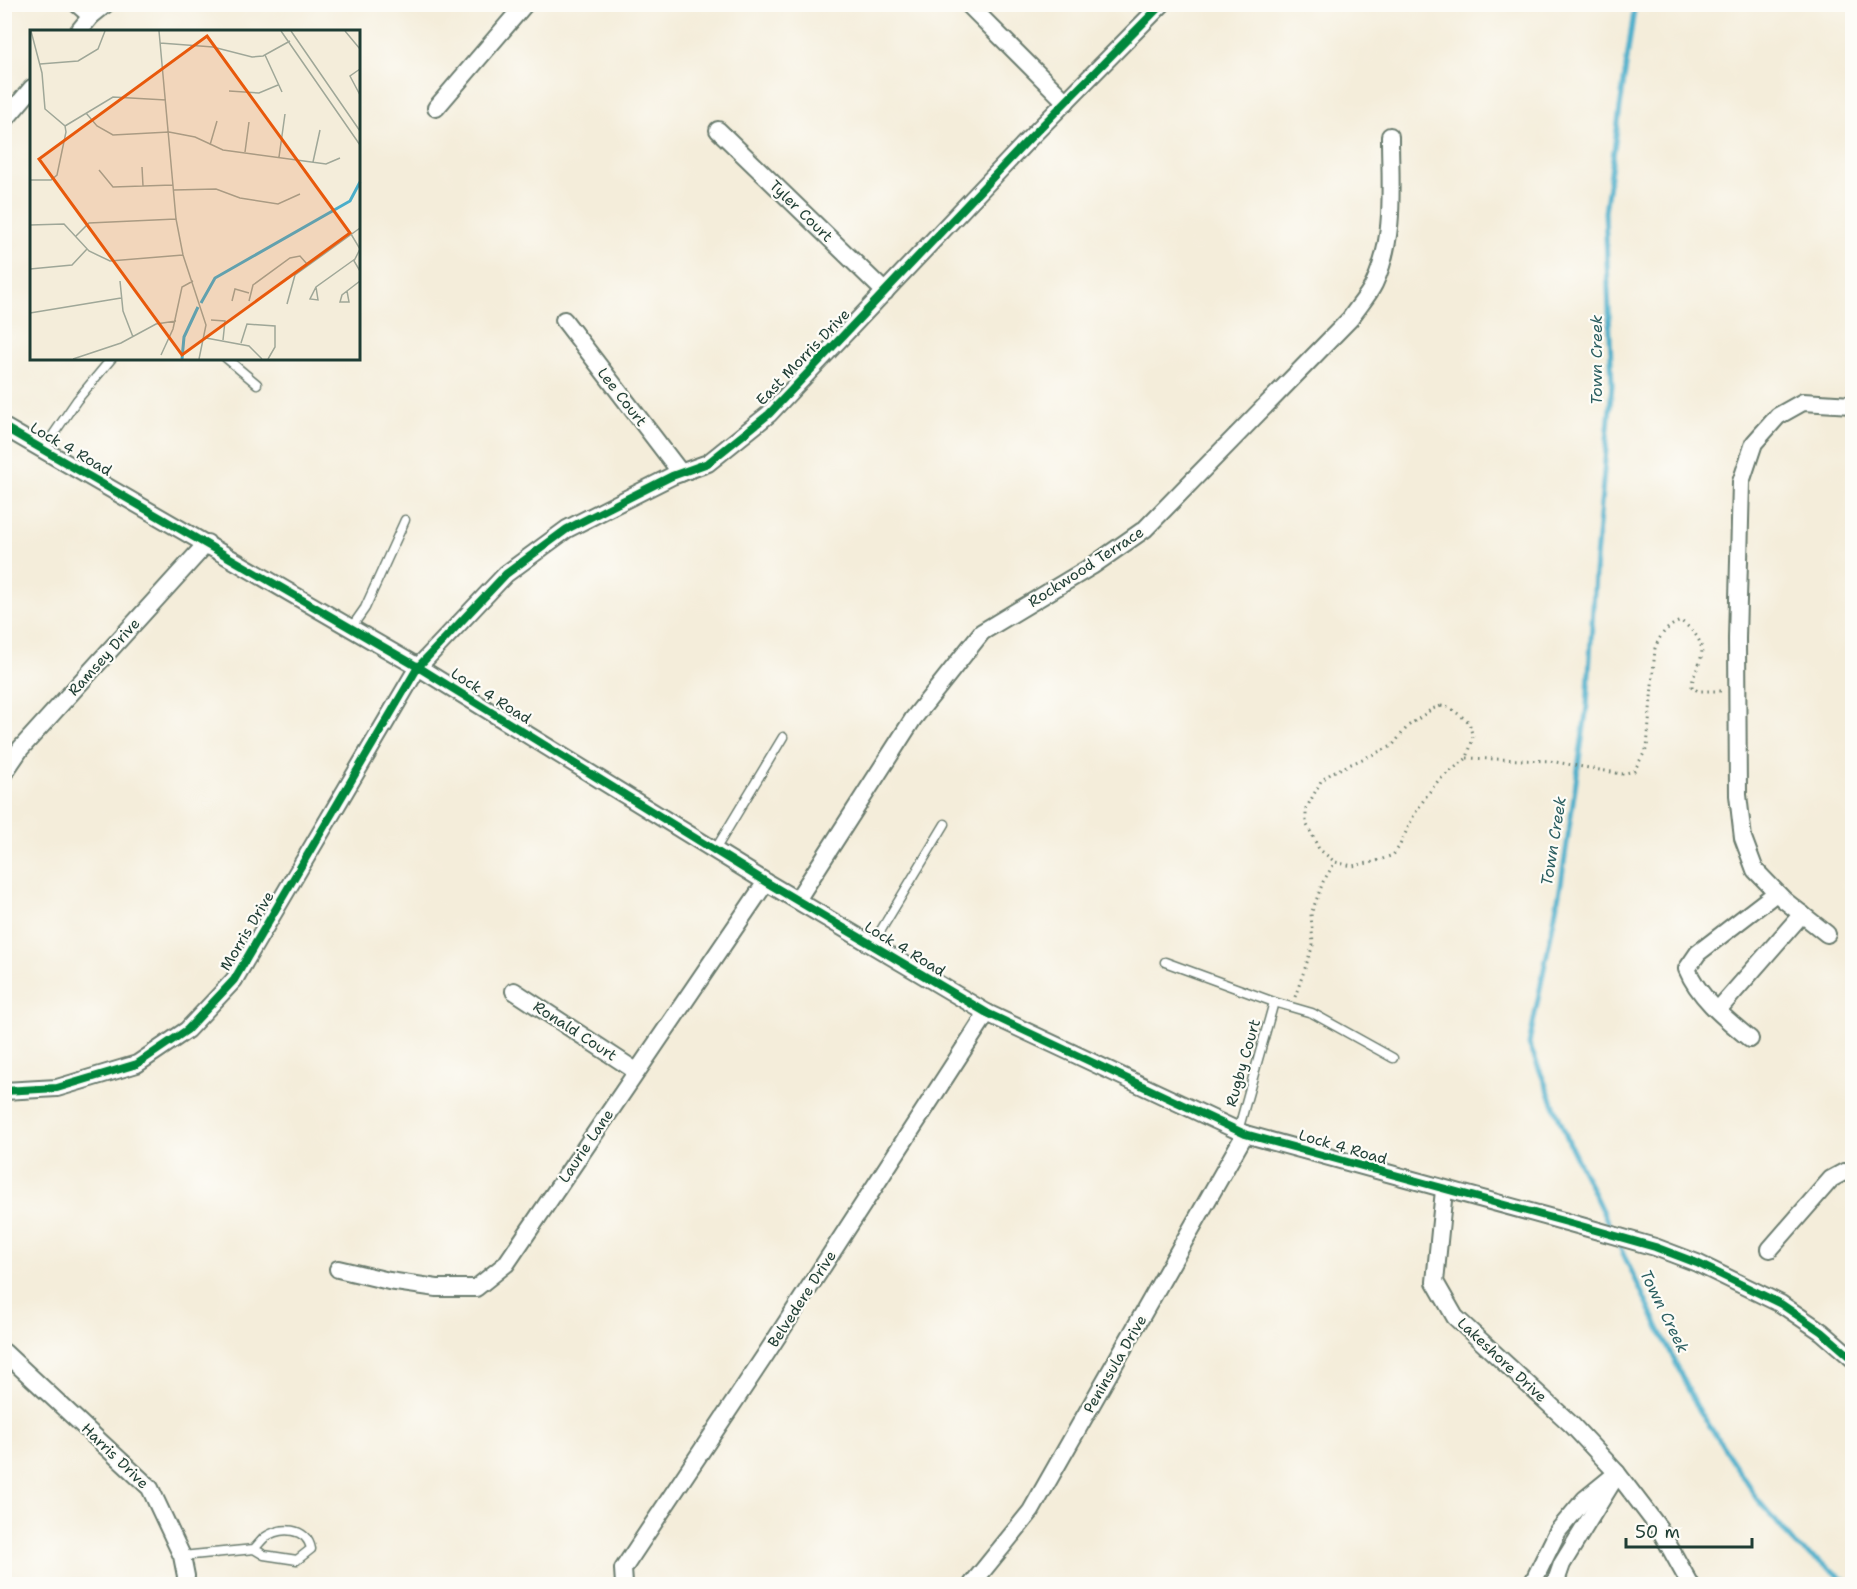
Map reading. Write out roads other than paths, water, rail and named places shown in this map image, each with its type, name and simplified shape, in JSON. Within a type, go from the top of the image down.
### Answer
[{"type":"street","points":[[77,4],[91,16]]},
{"type":"street","points":[[80,30],[91,16],[106,4]]},
{"type":"street","points":[[436,108],[525,4]]},
{"type":"street","points":[[968,4],[1066,102]]},
{"type":"street","name":"East Morris Drive","points":[[418,667],[506,574],[567,529],[681,473],[708,463],[769,414],[1162,4]]},
{"type":"street","points":[[4,121],[30,90]]},
{"type":"street","name":"Tyler Court","points":[[718,130],[885,292]]},
{"type":"street","name":"Rockwood Terrace","points":[[798,900],[913,719],[982,632],[1092,566],[1145,529],[1350,319],[1373,285],[1384,258],[1391,219],[1390,136]]},
{"type":"street","name":"Lee Court","points":[[564,321],[681,473]]},
{"type":"street","points":[[1827,934],[1776,893],[1755,870],[1743,838],[1738,795],[1737,692],[1741,482],[1754,443],[1778,416],[1803,402],[1852,405]]},
{"type":"street","name":"Lock 4 Road","points":[[4,427],[44,448],[418,667],[766,882],[987,1013],[1241,1132],[1655,1247],[1697,1263],[1780,1304],[1822,1332],[1852,1358]]},
{"type":"street","name":"Ramsey Drive","points":[[4,773],[21,748],[207,543]]},
{"type":"street","name":"Morris Drive","points":[[4,1091],[57,1088],[137,1064],[187,1030],[234,980],[418,667]]},
{"type":"street","name":"Laurie Lane","points":[[338,1269],[389,1281],[437,1288],[476,1288],[506,1264],[766,882]]},
{"type":"street","points":[[1750,1039],[1694,985],[1687,969],[1698,953],[1776,893]]},
{"type":"street","points":[[1718,1010],[1802,914]]},
{"type":"street","name":"Ronald Court","points":[[514,991],[636,1071]]},
{"type":"street","name":"Belvedere Drive","points":[[624,1584],[622,1569],[766,1354],[987,1013]]},
{"type":"street","name":"Peninsula Drive","points":[[972,1584],[1031,1511],[1241,1132]]},
{"type":"street","points":[[1770,1250],[1831,1179],[1844,1172],[1852,1174]]},
{"type":"street","name":"Lakeshore Drive","points":[[1444,1190],[1435,1282],[1455,1317],[1573,1426],[1617,1473],[1659,1528],[1690,1584]]},
{"type":"street","name":"Harris Drive","points":[[4,1353],[150,1488],[182,1556],[186,1576],[185,1584]]},
{"type":"street","points":[[1532,1584],[1558,1531],[1585,1499],[1617,1473]]},
{"type":"street","points":[[1555,1584],[1562,1564],[1617,1473]]},
{"type":"lane","points":[[44,448],[77,400],[110,360]]},
{"type":"lane","points":[[228,360],[257,384]]},
{"type":"lane","points":[[351,628],[364,608],[405,520]]},
{"type":"lane","points":[[716,850],[783,737]]},
{"type":"lane","points":[[872,945],[945,824]]},
{"type":"lane","name":"Rugby Court","points":[[1165,962],[1274,1002],[1312,1012],[1393,1058]]},
{"type":"lane","name":"Rugby Court","points":[[1241,1132],[1274,1002]]},
{"type":"lane","points":[[182,1556],[254,1549],[264,1554],[297,1560],[311,1549],[309,1540],[303,1534],[293,1530],[265,1537],[254,1549]]},
{"type":"waterway","name":"Town Creek","points":[[1612,1231],[1571,1147],[1529,1044],[1561,884],[1587,706],[1596,558],[1612,385],[1605,212],[1635,4]]},
{"type":"waterway","name":"Town Creek","points":[[1616,1239],[1696,1405],[1756,1497],[1796,1546],[1852,1584]]}]
